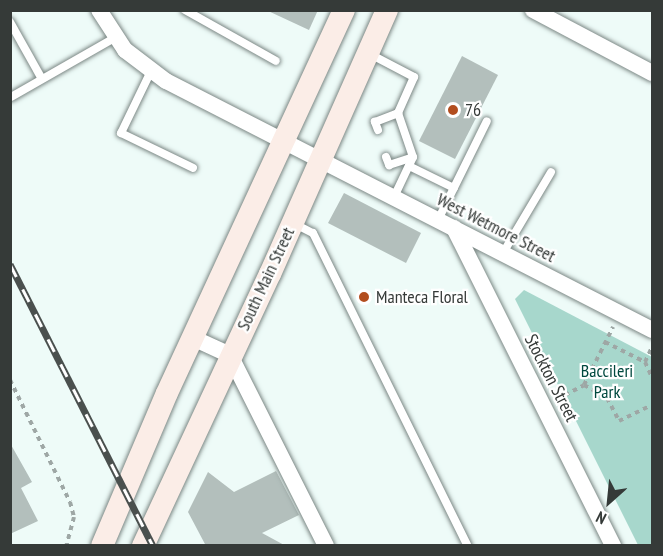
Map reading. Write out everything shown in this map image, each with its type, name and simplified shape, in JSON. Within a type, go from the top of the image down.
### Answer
[{"type":"main road","points":[[102,546],[193,338],[344,10]]},
{"type":"main road","name":"South Main Street","points":[[143,546],[293,223],[387,10]]},
{"type":"street","name":"West Wetmore Street","points":[[99,10],[125,50],[166,81],[652,330]]},
{"type":"street","points":[[532,10],[652,73]]},
{"type":"street","name":"Stockton Street","points":[[454,228],[613,546]]},
{"type":"street","points":[[193,338],[230,355],[326,546]]},
{"type":"lane","points":[[185,10],[276,61]]},
{"type":"lane","points":[[10,22],[42,80]]},
{"type":"lane","points":[[10,97],[116,37]]},
{"type":"lane","points":[[368,53],[414,77],[398,113],[411,161],[394,197]]},
{"type":"lane","points":[[151,70],[121,133],[193,168]]},
{"type":"lane","points":[[378,130],[375,122],[398,113]]},
{"type":"lane","points":[[438,220],[487,121]]},
{"type":"lane","points":[[386,157],[388,165],[411,161],[454,188]]},
{"type":"lane","points":[[503,253],[550,172]]},
{"type":"lane","points":[[293,223],[313,233],[468,546]]},
{"type":"path","points":[[544,406],[584,385],[620,313]]},
{"type":"path","points":[[605,342],[645,362],[652,378]]},
{"type":"path","points":[[645,362],[652,347]]},
{"type":"path","points":[[10,380],[70,502],[74,517],[66,546]]},
{"type":"path","points":[[584,385],[607,398],[619,421],[652,405]]},
{"type":"green space","name":"Baccileri Park","points":[[524,290],[652,357],[652,545],[638,545],[515,299]]},
{"type":"building","points":[[266,10],[318,10],[309,30]]},
{"type":"building","points":[[462,56],[498,75],[455,159],[419,141]]},
{"type":"building","points":[[344,193],[421,233],[406,263],[328,223]]},
{"type":"building","points":[[10,443],[32,482],[21,488],[38,521],[10,534]]},
{"type":"building","points":[[276,471],[299,515],[262,533],[286,546],[206,546],[188,512],[208,472],[234,492]]},
{"type":"railway","points":[[10,264],[153,546]]},
{"type":"place","name":"76","points":[[453,110]]},
{"type":"place","name":"Manteca Floral","points":[[364,297]]}]
